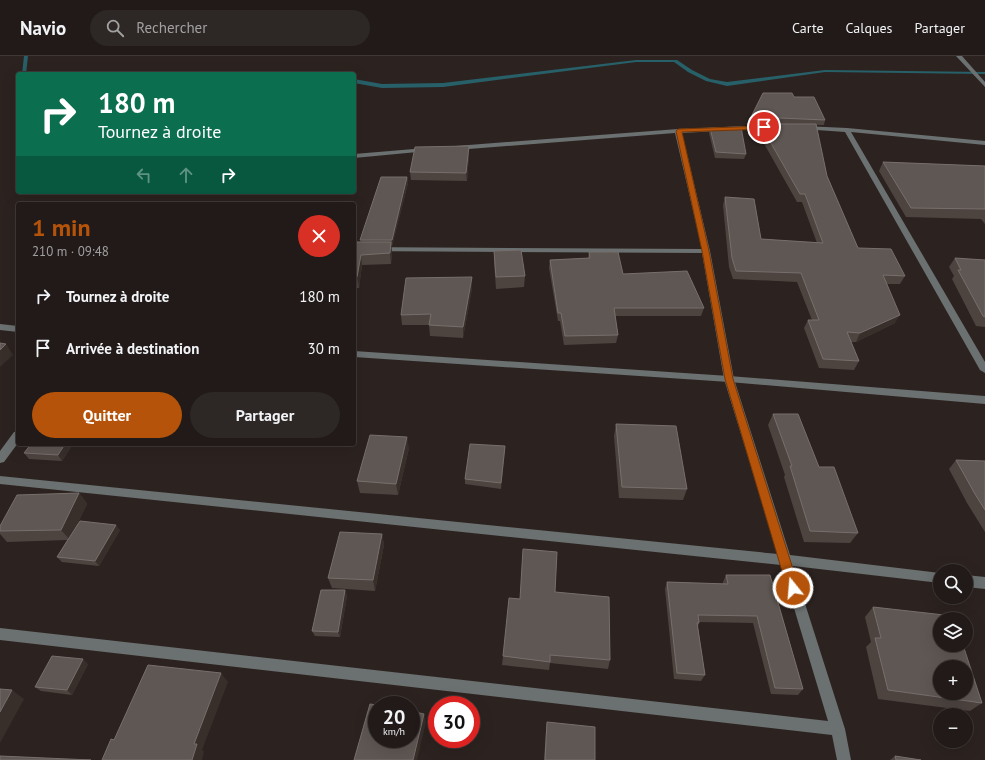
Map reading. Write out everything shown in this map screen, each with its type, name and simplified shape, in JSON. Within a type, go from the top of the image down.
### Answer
[{"type":"street","points":[[959,56],[985,85]]},
{"type":"street","points":[[449,148],[678,131],[778,127]]},
{"type":"street","points":[[793,128],[847,130],[985,143]]},
{"type":"street","points":[[847,130],[985,370]]},
{"type":"street","points":[[678,131],[706,251],[729,379],[784,560],[838,729],[844,760]]},
{"type":"street","points":[[356,156],[433,150]]},
{"type":"street","points":[[356,249],[706,251]]},
{"type":"street","points":[[0,327],[16,329]]},
{"type":"street","points":[[356,354],[729,379],[985,400]]},
{"type":"street","points":[[0,459],[16,438]]},
{"type":"street","points":[[0,480],[784,560],[933,577]]},
{"type":"street","points":[[973,582],[985,583]]},
{"type":"street","points":[[0,634],[838,729]]},
{"type":"building","points":[[763,93],[792,93],[794,97],[814,97],[825,120],[780,118],[755,119],[752,115]]},
{"type":"building","points":[[760,124],[816,124],[827,176],[858,248],[891,249],[905,276],[883,275],[900,315],[860,333],[847,332],[859,361],[823,359],[808,320],[819,320],[801,273],[736,271],[732,258],[725,197],[754,199],[761,239],[823,243],[805,194],[800,194]]},
{"type":"building","points":[[741,127],[746,154],[716,152],[710,128]]},
{"type":"building","points":[[469,146],[466,173],[410,172],[415,147]]},
{"type":"building","points":[[883,162],[985,166],[985,209],[911,208]]},
{"type":"building","points":[[381,177],[407,177],[392,240],[360,240]]},
{"type":"building","points":[[357,242],[391,242],[390,253],[361,255],[357,277]]},
{"type":"building","points":[[521,250],[525,276],[496,277],[494,251]]},
{"type":"building","points":[[589,252],[618,252],[623,274],[687,271],[704,308],[614,308],[618,335],[565,336],[561,313],[558,313],[550,260],[590,258]]},
{"type":"building","points":[[955,258],[985,260],[985,317],[983,316],[958,270],[961,270]]},
{"type":"building","points":[[472,277],[463,327],[429,325],[431,314],[401,315],[406,278]]},
{"type":"building","points":[[0,343],[6,344],[0,350]]},
{"type":"building","points":[[773,414],[798,414],[819,467],[834,467],[858,533],[810,531],[790,466],[792,466]]},
{"type":"building","points":[[616,424],[676,426],[687,489],[622,487]]},
{"type":"building","points":[[370,435],[407,437],[396,484],[357,481]]},
{"type":"building","points":[[470,444],[505,446],[501,483],[465,479]]},
{"type":"building","points":[[29,446],[64,446],[58,455],[24,453]]},
{"type":"building","points":[[956,460],[985,461],[985,510],[975,494]]},
{"type":"building","points":[[79,493],[61,530],[0,531],[0,526],[17,495]]},
{"type":"building","points":[[80,521],[116,525],[95,561],[57,557]]},
{"type":"building","points":[[340,532],[382,534],[373,580],[328,578]]},
{"type":"building","points":[[523,549],[557,552],[555,592],[609,597],[610,660],[550,655],[550,662],[503,656],[509,598],[520,599]]},
{"type":"building","points":[[726,575],[770,575],[803,689],[775,688],[757,616],[698,615],[699,623],[697,623],[705,675],[677,673],[667,582],[728,584]]},
{"type":"building","points":[[321,590],[345,590],[338,632],[312,631]]},
{"type":"building","points":[[873,607],[933,614],[933,652],[965,652],[968,660],[933,660],[933,696],[888,690],[875,638],[881,638]]},
{"type":"building","points":[[52,656],[83,659],[67,690],[35,687]]},
{"type":"building","points":[[148,665],[221,673],[194,744],[197,744],[192,760],[102,760],[111,739],[114,740]]},
{"type":"building","points":[[973,676],[982,703],[960,700],[973,700]]},
{"type":"building","points":[[0,689],[12,690],[0,712]]},
{"type":"building","points":[[368,711],[368,748],[416,748],[413,760],[354,760]]},
{"type":"building","points":[[420,713],[424,714],[420,731]]},
{"type":"building","points":[[547,722],[595,727],[595,760],[545,760]]},
{"type":"building","points":[[0,756],[91,760],[0,760]]},
{"type":"building","points":[[895,756],[921,760],[896,760]]},
{"type":"waterway","points":[[24,72],[26,56]]},
{"type":"waterway","points":[[356,81],[382,86],[443,85],[636,61],[675,61],[708,80],[727,84],[825,71],[985,73]]},
{"type":"route","points":[[764,127],[678,131],[706,251],[729,379],[793,588]]}]
